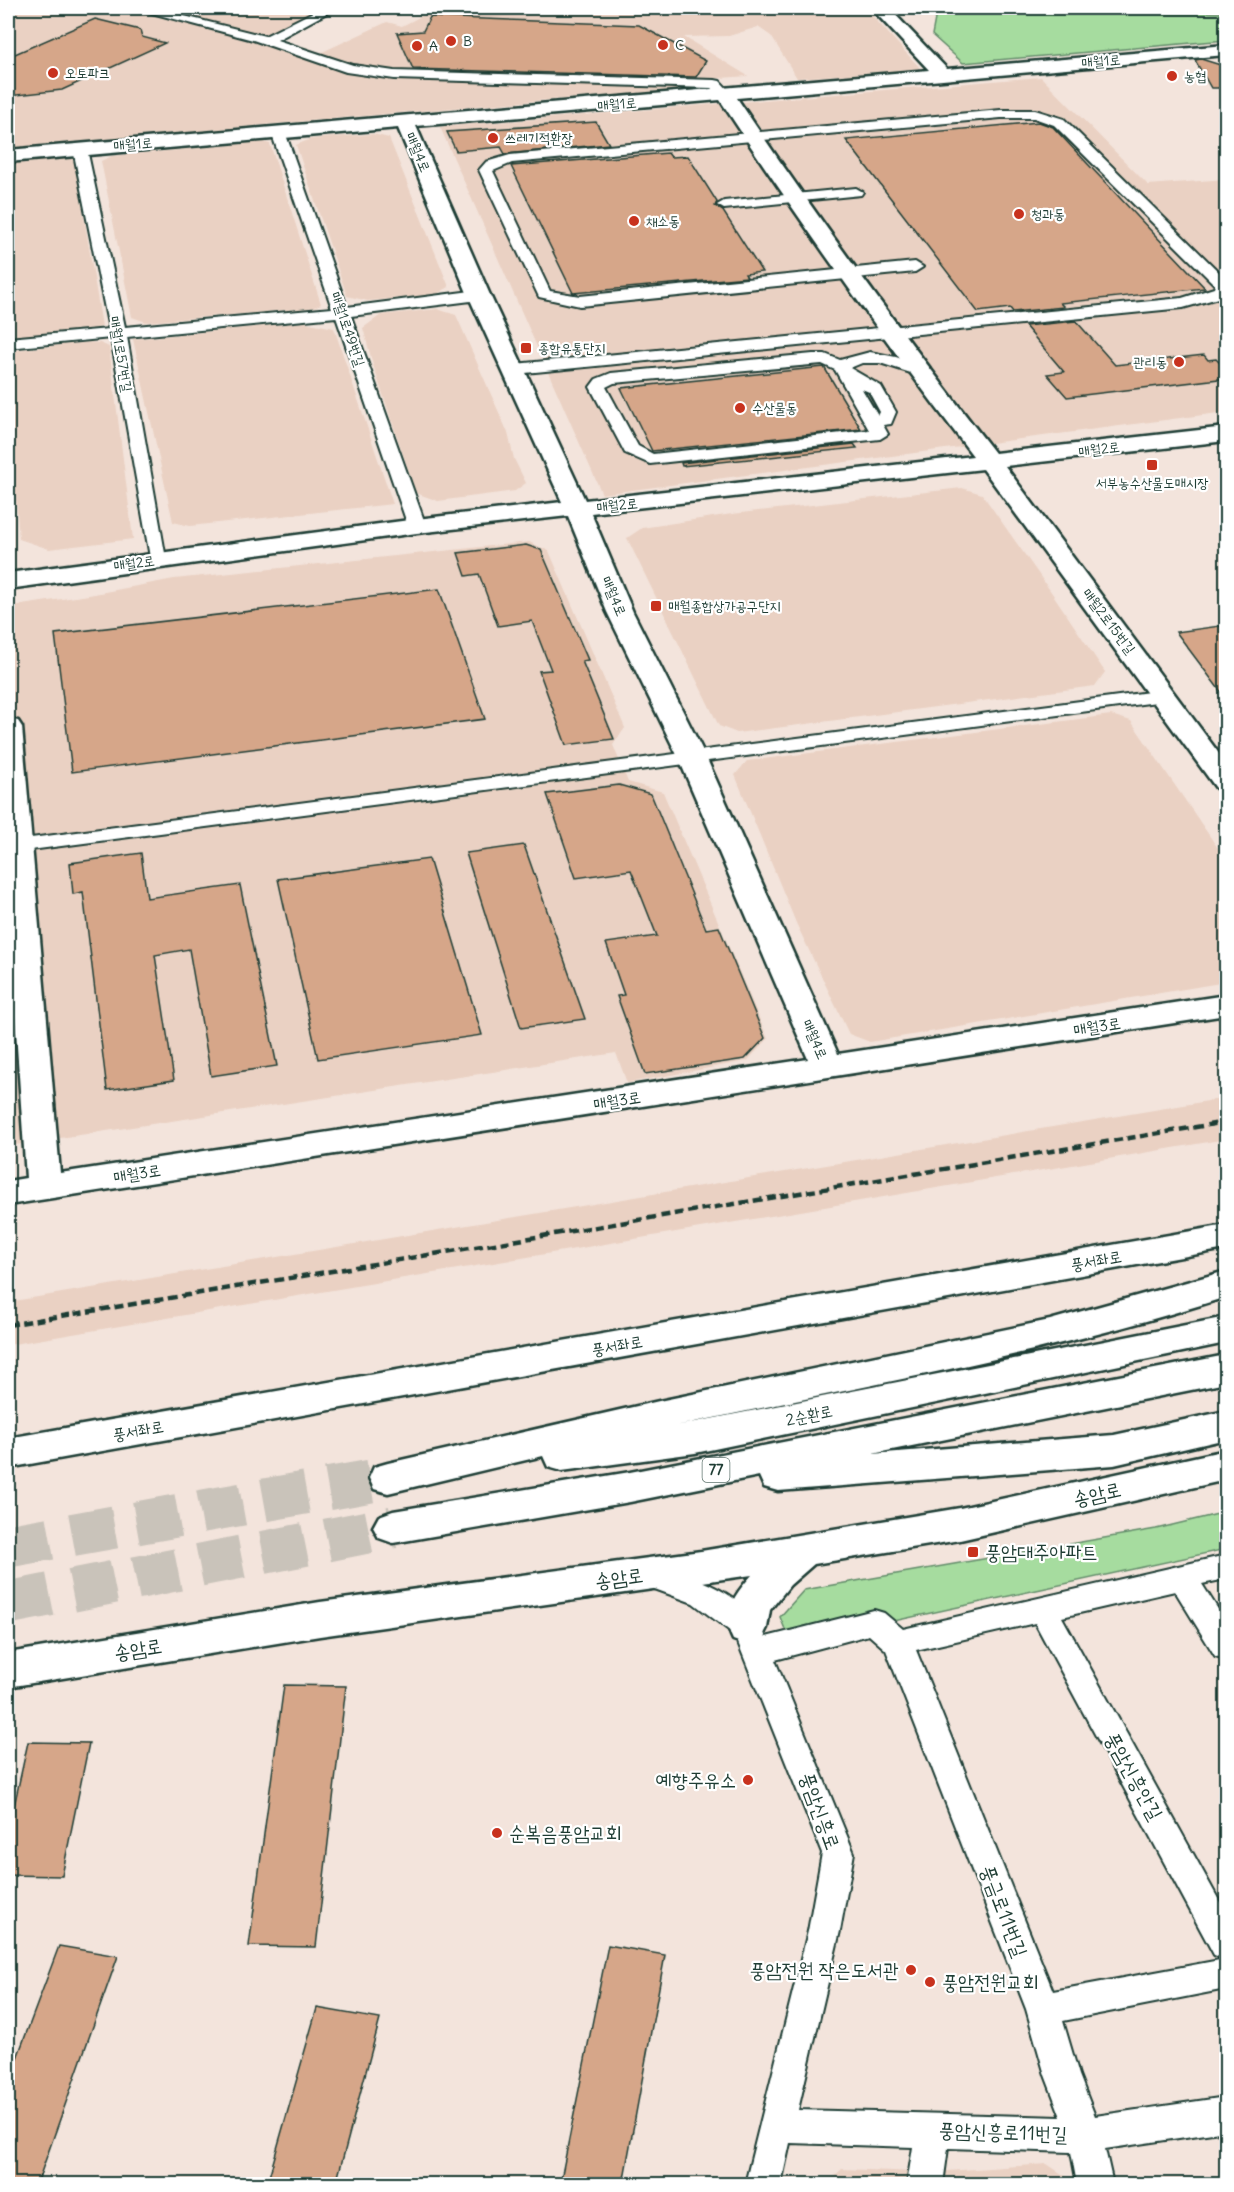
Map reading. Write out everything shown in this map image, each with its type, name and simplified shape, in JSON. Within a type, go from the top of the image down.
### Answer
[{"type":"main road","points":[[880,8],[943,75]]},
{"type":"main road","name":"매월1로","points":[[8,156],[1227,50]]},
{"type":"main road","name":"매월2로15번길","points":[[726,95],[752,137],[888,331],[990,462],[1227,782]]},
{"type":"main road","name":"매월4로","points":[[405,123],[479,295],[577,508],[620,612],[692,757],[828,1068]]},
{"type":"main road","name":"매월2로","points":[[8,581],[417,526],[1227,434]]},
{"type":"main road","points":[[8,727],[12,847],[44,1187]]},
{"type":"main road","name":"매월3로","points":[[8,1193],[1227,1005]]},
{"type":"main road","name":"풍서좌로","points":[[8,1453],[1227,1237]]},
{"type":"main road","name":"2순환로","points":[[1227,1284],[1166,1305],[944,1357],[653,1415],[388,1478],[695,1438],[1227,1330]]},
{"type":"main road","name":"77","points":[[393,1527],[630,1487],[1227,1369]]},
{"type":"main road","points":[[630,1487],[1114,1450],[1227,1425]]},
{"type":"main road","name":"송암로","points":[[8,1670],[320,1619],[646,1575],[960,1524],[1227,1465]]},
{"type":"main road","points":[[752,1640],[750,1605],[776,1574],[803,1550]]},
{"type":"street","points":[[139,8],[264,41],[351,69],[394,75],[715,84],[726,95]]},
{"type":"street","points":[[264,41],[330,8]]},
{"type":"street","points":[[515,369],[1183,303],[1213,296],[1221,290],[1222,284],[1059,122],[1048,117],[1024,113],[510,159],[491,165],[486,170],[544,294],[553,297],[580,301],[915,267]]},
{"type":"street","name":"매월1로49번길","points":[[278,132],[417,526]]},
{"type":"street","name":"매월1로57번길","points":[[80,149],[118,333],[157,560]]},
{"type":"street","points":[[724,205],[856,192]]},
{"type":"street","points":[[8,344],[342,312],[479,295]]},
{"type":"street","points":[[842,370],[859,357],[874,357],[887,358],[920,371]]},
{"type":"street","points":[[842,370],[880,434],[650,459],[631,449],[598,387],[602,382],[611,378],[813,359],[825,360],[875,389],[888,412],[885,420]]},
{"type":"street","points":[[599,361],[611,378]]},
{"type":"street","points":[[12,847],[1165,696]]},
{"type":"street","points":[[752,1640],[874,1622],[898,1642],[1227,1567]]},
{"type":"street","name":"풍암신흥로","points":[[646,1575],[700,1591],[732,1613],[752,1640],[838,1853],[824,1931],[763,2184]]},
{"type":"street","points":[[1182,1578],[1227,1647]]},
{"type":"street","name":"풍암신흥안길","points":[[1042,1608],[1227,1944]]},
{"type":"street","name":"풍금로11번길","points":[[898,1642],[1042,2009],[1062,2075],[1085,2135],[1095,2184]]},
{"type":"street","points":[[1042,2009],[1227,1974]]},
{"type":"street","name":"풍암신흥로11번길","points":[[778,2126],[1085,2135],[1227,2114]]},
{"type":"street","points":[[925,2184],[933,2130]]},
{"type":"shaded area","points":[[8,8],[325,8],[256,42],[346,71],[391,78],[677,87],[679,91],[521,102],[8,148]]},
{"type":"shaded area","points":[[437,8],[865,8],[921,69],[797,78],[771,36],[758,27],[729,36],[684,37],[748,76],[694,80],[408,73],[351,66],[318,54],[387,22],[402,26]]},
{"type":"shaded area","points":[[1041,77],[1148,185],[1226,179],[1226,412],[602,494],[440,127]]},
{"type":"shaded area","points":[[373,134],[389,138],[449,287],[435,295],[368,301],[347,296],[296,145],[311,139]]},
{"type":"shaded area","points":[[264,142],[270,144],[321,304],[312,308],[146,322],[132,317],[101,161],[112,156]]},
{"type":"shaded area","points":[[71,158],[75,162],[102,326],[97,329],[14,339],[8,335],[8,163]]},
{"type":"shaded area","points":[[437,309],[456,315],[508,433],[514,459],[526,483],[515,491],[438,501],[416,493],[363,328],[381,315]]},
{"type":"shaded area","points":[[305,322],[334,328],[393,504],[190,526],[173,522],[133,339]]},
{"type":"shaded area","points":[[87,342],[100,343],[109,347],[133,539],[49,549],[19,539],[9,408],[9,355],[17,350]]},
{"type":"shaded area","points":[[962,488],[982,494],[1054,596],[1105,672],[1095,686],[737,733],[719,726],[627,538],[642,528],[732,514]]},
{"type":"shaded area","points":[[529,542],[549,551],[625,728],[613,745],[628,782],[663,792],[768,1039],[747,1061],[627,1083],[616,1053],[8,1146],[8,607],[174,579]]},
{"type":"shaded area","points":[[1111,715],[1131,721],[1226,860],[1226,982],[870,1042],[849,1034],[796,923],[735,775],[747,761]]},
{"type":"shaded area","points":[[1226,1098],[1226,1139],[8,1345],[8,1302]]},
{"type":"shaded area","points":[[1047,2164],[1077,2184],[932,2184],[933,2172]]},
{"type":"shaded area","points":[[842,2169],[917,2172],[915,2184],[825,2184]]},
{"type":"green space","points":[[937,8],[1075,8],[1226,13],[1226,40],[963,63],[932,35]]},
{"type":"green space","points":[[1226,1512],[1226,1549],[894,1621],[874,1611],[787,1634],[780,1617],[804,1590],[1156,1529]]},
{"type":"building","points":[[430,17],[639,25],[706,61],[696,77],[413,69],[397,33],[423,31]]},
{"type":"building","name":"오토파크","points":[[95,19],[140,30],[142,37],[165,43],[62,90],[8,96],[8,57]]},
{"type":"building","points":[[1201,59],[1227,67],[1227,88],[1211,88],[1195,60]]},
{"type":"building","points":[[596,122],[609,144],[505,154],[501,147],[456,151],[447,132]]},
{"type":"building","name":"청과동","points":[[1039,122],[1053,127],[1205,288],[1060,303],[1064,307],[1013,312],[1010,308],[978,312],[846,140]]},
{"type":"building","name":"채소동","points":[[668,153],[671,157],[688,156],[717,202],[715,206],[723,211],[762,272],[745,274],[747,277],[573,293],[511,166]]},
{"type":"building","name":"관리동","points":[[1076,321],[1115,365],[1204,355],[1208,360],[1216,359],[1227,370],[1227,378],[1067,397],[1047,374],[1064,372],[1025,326]]},
{"type":"building","name":"수산물동","points":[[824,367],[861,429],[652,451],[621,388]]},
{"type":"building","points":[[854,444],[857,448],[682,466],[681,463]]},
{"type":"building","points":[[526,545],[541,550],[588,660],[582,661],[614,739],[566,745],[539,671],[551,670],[532,621],[498,626],[479,574],[466,576],[458,553]]},
{"type":"building","points":[[439,589],[485,719],[72,772],[55,634]]},
{"type":"building","points":[[1227,625],[1227,700],[1176,632]]},
{"type":"building","points":[[619,785],[651,794],[706,929],[719,927],[765,1038],[745,1059],[645,1074],[617,996],[624,995],[606,943],[657,936],[631,870],[576,878],[547,794]]},
{"type":"building","points":[[524,845],[585,1019],[521,1028],[466,853]]},
{"type":"building","points":[[141,853],[147,898],[240,885],[277,1066],[211,1076],[189,949],[155,955],[174,1080],[107,1090],[83,892],[73,894],[70,863]]},
{"type":"building","points":[[429,859],[482,1035],[318,1059],[278,879]]},
{"type":"building","points":[[284,1685],[346,1686],[316,1947],[249,1946]]},
{"type":"building","points":[[28,1742],[89,1743],[62,1876],[8,1875],[8,1834]]},
{"type":"building","points":[[608,1945],[665,1955],[623,2184],[560,2184]]},
{"type":"building","points":[[59,1946],[118,1956],[37,2184],[8,2184],[8,2082]]},
{"type":"building","points":[[317,2008],[380,2019],[336,2184],[267,2184]]},
{"type":"tunnel","points":[[8,1546],[388,1478]]},
{"type":"tunnel","points":[[8,1603],[393,1527]]},
{"type":"railway","points":[[8,1325],[1226,1122]]},
{"type":"place","name":"B","points":[[451,41]]},
{"type":"place","name":"C","points":[[663,45]]},
{"type":"place","name":"A","points":[[417,46]]},
{"type":"place","name":"오토파크","points":[[53,73]]},
{"type":"place","name":"농협","points":[[1172,76]]},
{"type":"place","name":"쓰레기적환장","points":[[493,138]]},
{"type":"place","name":"청과동","points":[[1019,214]]},
{"type":"place","name":"채소동","points":[[634,221]]},
{"type":"place","name":"종합유통단지","points":[[526,348]]},
{"type":"place","name":"관리동","points":[[1179,362]]},
{"type":"place","name":"수산물동","points":[[740,408]]},
{"type":"place","name":"서부농수산물도매시장","points":[[1152,465]]},
{"type":"place","name":"매월종합상가공구단지","points":[[656,606]]},
{"type":"place","name":"풍암대주아파트","points":[[973,1552]]},
{"type":"place","name":"예향주유소","points":[[748,1780]]},
{"type":"place","name":"순복음풍암교회","points":[[497,1833]]},
{"type":"place","name":"풍암전원 작은도서관","points":[[911,1970]]},
{"type":"place","name":"풍암전원교회","points":[[930,1982]]}]
